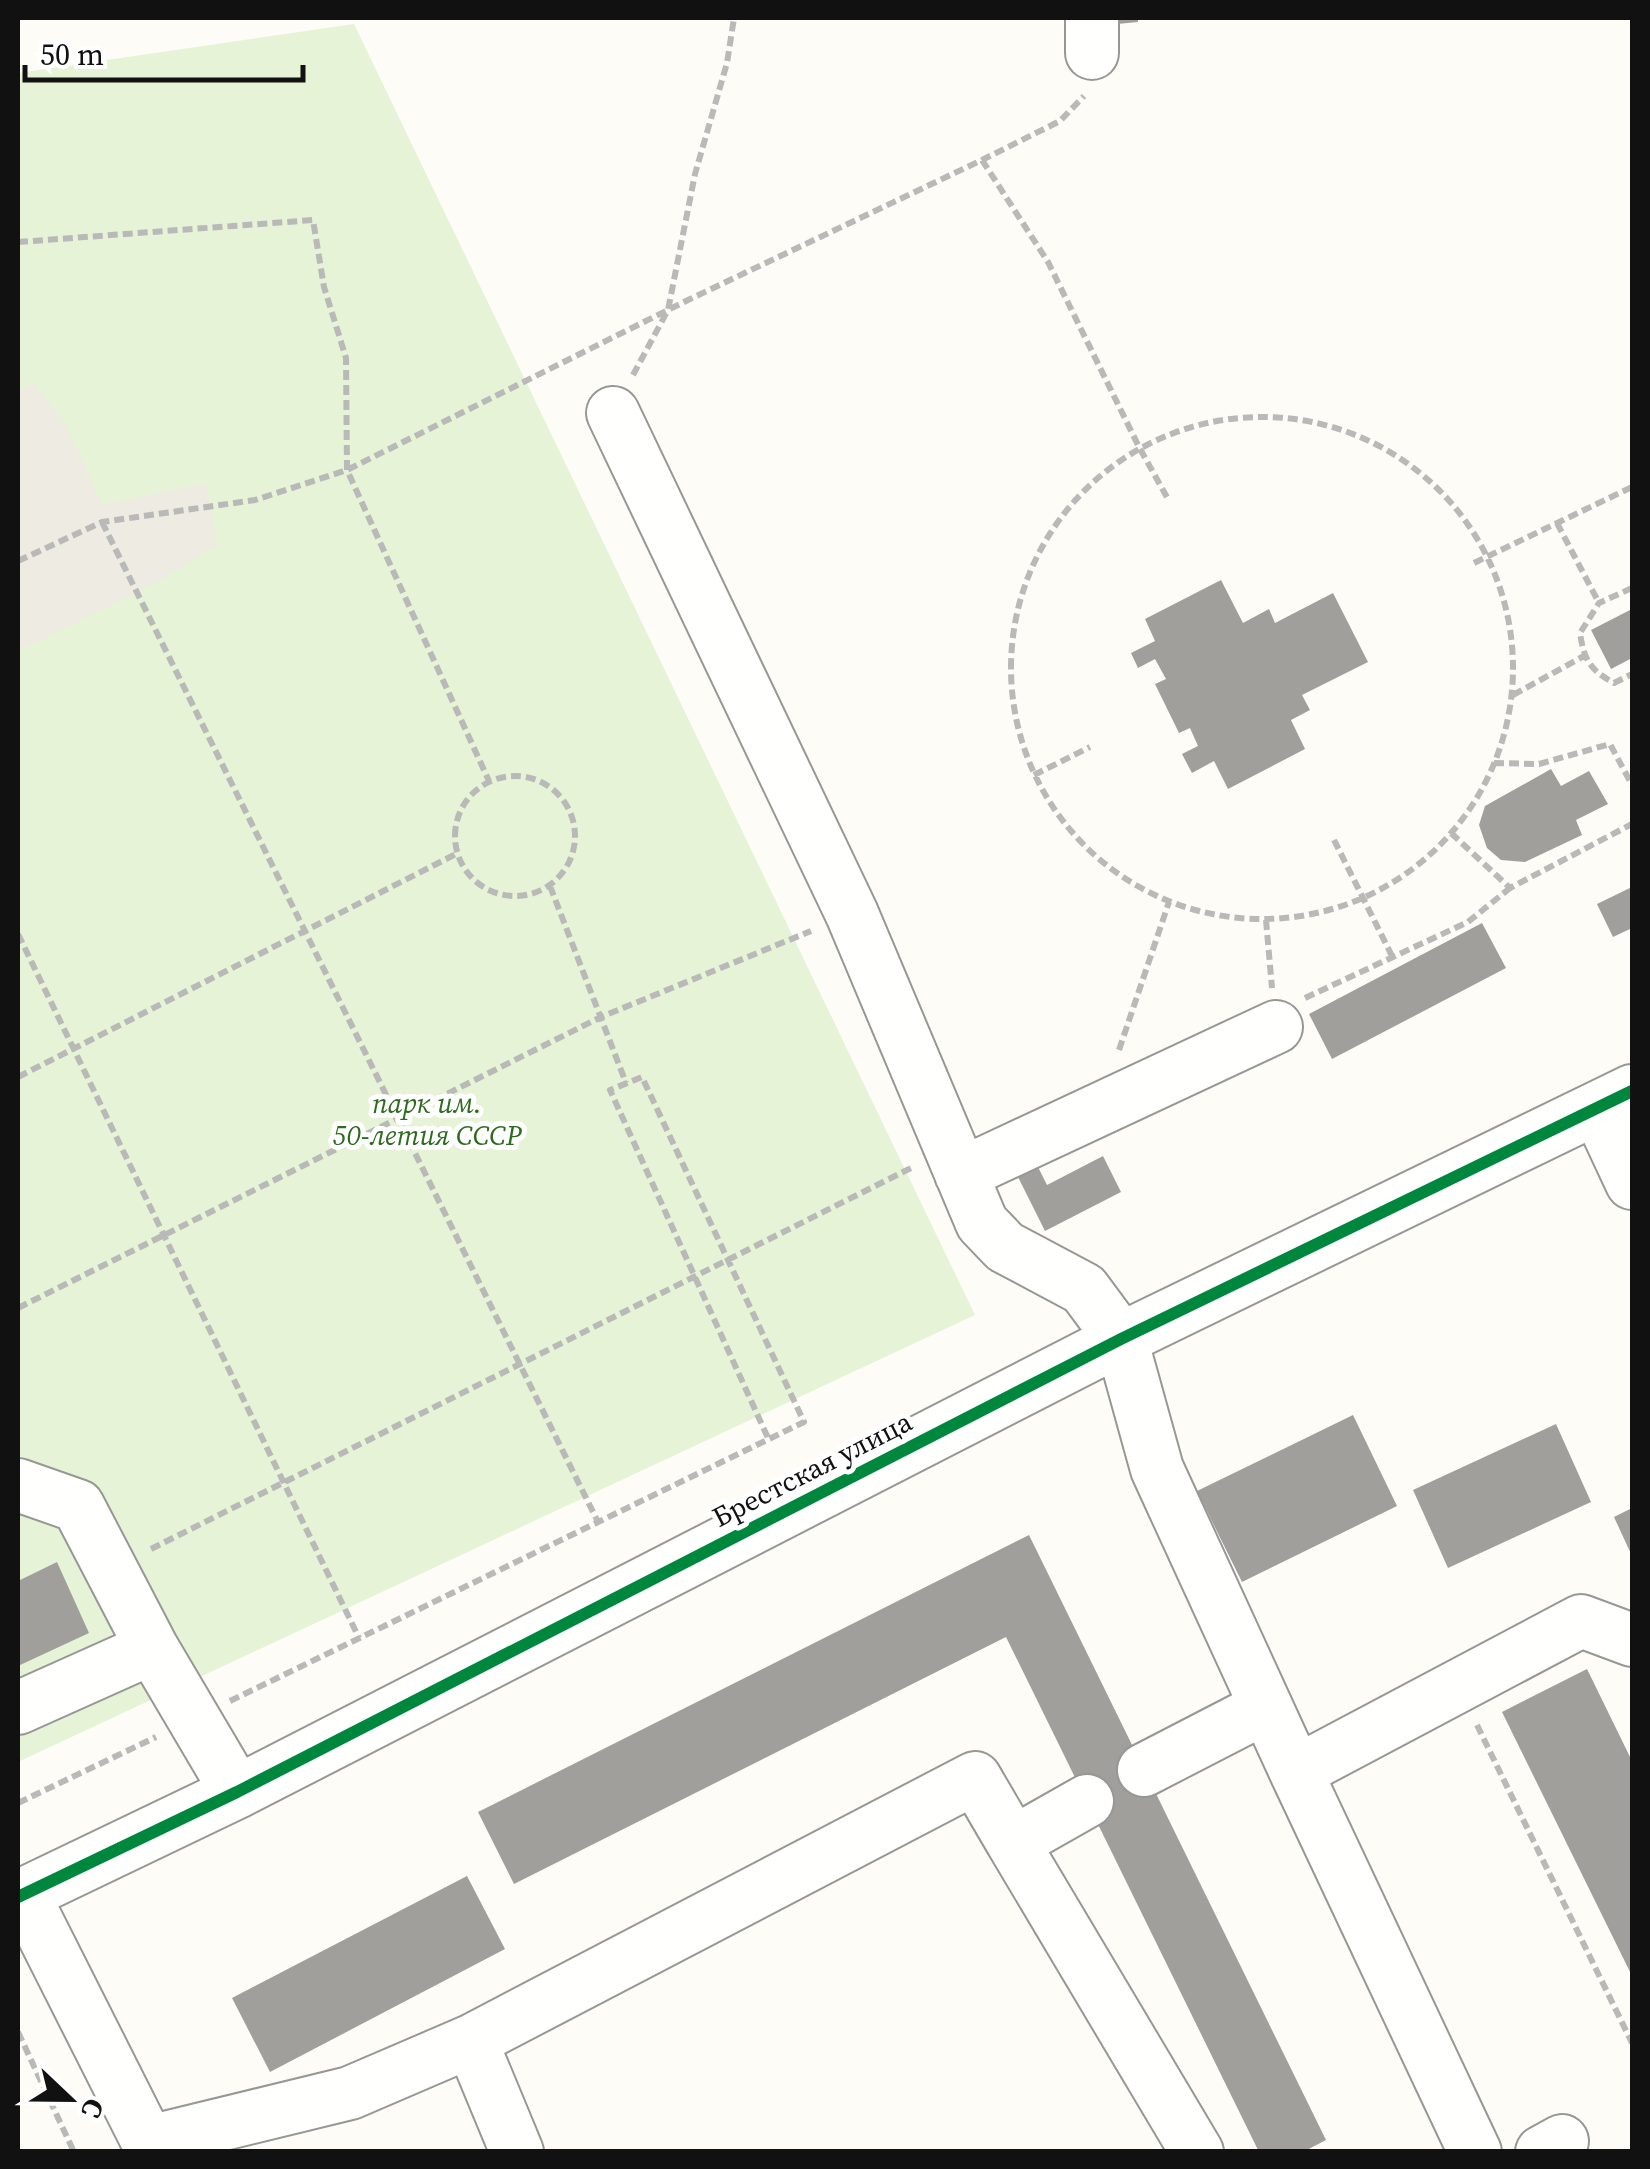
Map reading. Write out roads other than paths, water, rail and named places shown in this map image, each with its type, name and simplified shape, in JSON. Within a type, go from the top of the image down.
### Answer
[{"type":"street","points":[[613,413],[852,914],[982,1223],[1005,1246],[1084,1289],[1121,1339],[1157,1470],[1264,1708],[1475,2152]]},
{"type":"street","points":[[955,1161],[1107,1105],[1275,1020]]},
{"type":"street","points":[[1615,1100],[1632,1183]]},
{"type":"street","name":"Брестская улица","points":[[20,1895],[236,1792],[1121,1339],[1615,1100]]},
{"type":"street","points":[[18,1486],[78,1506],[152,1648],[236,1792]]},
{"type":"street","points":[[1296,1772],[1582,1622],[1632,1640]]},
{"type":"street","points":[[18,1708],[152,1648]]},
{"type":"street","points":[[1144,1770],[1264,1708]]},
{"type":"street","points":[[20,1895],[151,2147],[350,2093],[472,2041],[976,1778],[1197,2152]]},
{"type":"street","points":[[1013,1843],[1086,1801]]},
{"type":"street","points":[[472,2041],[518,2152]]},
{"type":"park label","name":"парк им. 50-летия СССР","points":[[427,1119]]}]
